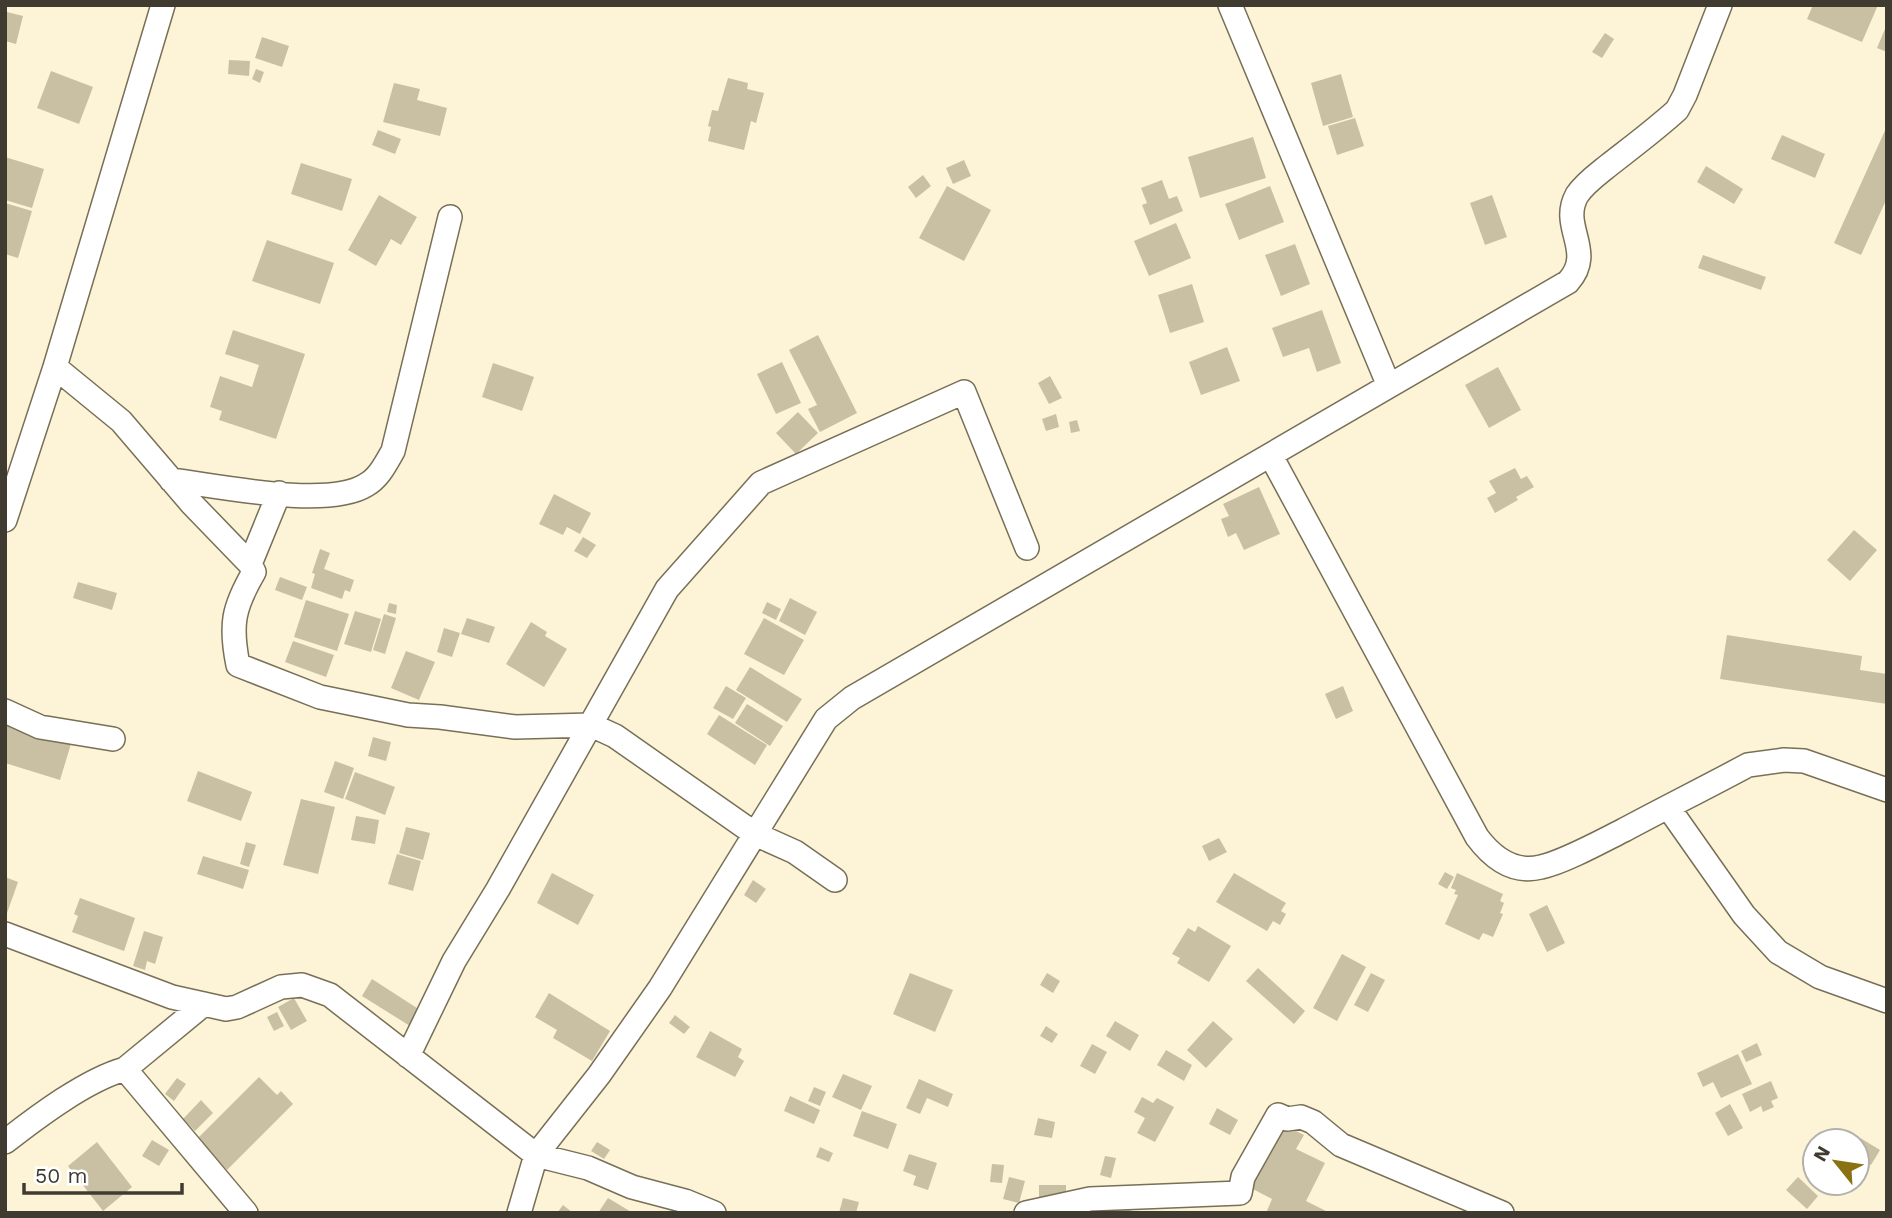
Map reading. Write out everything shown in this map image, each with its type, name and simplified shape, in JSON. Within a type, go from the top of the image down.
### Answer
[{"type":"street","points":[[5,520],[55,366],[163,5]]},
{"type":"street","points":[[1230,5],[1388,386]]},
{"type":"street","points":[[519,1213],[536,1155],[599,1075],[660,988],[826,719],[839,706],[1556,290],[1577,272],[1580,261],[1571,215],[1578,194],[1676,110],[1685,95],[1720,5]]},
{"type":"street","points":[[172,480],[309,497],[334,495],[366,485],[381,471],[393,451],[450,217]]},
{"type":"street","points":[[55,366],[121,421],[250,564],[254,572],[238,600],[233,639],[238,665],[320,697],[408,716],[440,717],[515,727],[591,725],[615,736],[755,834],[795,852],[835,880]]},
{"type":"street","points":[[408,1056],[454,961],[498,889],[667,589],[761,483],[964,392],[1027,548]]},
{"type":"street","points":[[1271,456],[1470,824],[1490,854],[1506,864],[1539,868],[1597,844],[1748,765],[1784,760],[1804,761],[1887,790]]},
{"type":"street","points":[[250,564],[279,493]]},
{"type":"street","points":[[5,711],[40,727],[113,739]]},
{"type":"street","points":[[1668,807],[1744,915],[1778,952],[1820,977],[1887,1001]]},
{"type":"street","points":[[5,934],[172,997],[226,1009],[281,988],[302,985],[330,995],[536,1155],[587,1168],[632,1187],[685,1201],[714,1213]]},
{"type":"street","points":[[5,1142],[36,1118],[110,1073],[125,1069],[204,1004]]},
{"type":"street","points":[[125,1069],[246,1213]]},
{"type":"street","points":[[1026,1213],[1090,1199],[1240,1193],[1243,1177],[1278,1115],[1287,1119],[1301,1117],[1313,1122],[1341,1145],[1502,1213]]},
{"type":"building","points":[[1813,5],[1878,5],[1862,42],[1807,19]]},
{"type":"building","points":[[7,12],[23,16],[16,44],[5,41]]},
{"type":"building","points":[[1887,24],[1887,52],[1877,48]]},
{"type":"building","points":[[1605,33],[1614,39],[1602,58],[1592,52]]},
{"type":"building","points":[[262,37],[289,46],[282,67],[255,58]]},
{"type":"building","points":[[229,60],[250,61],[249,76],[228,74]]},
{"type":"building","points":[[256,69],[264,72],[260,83],[252,79]]},
{"type":"building","points":[[51,71],[93,87],[79,124],[37,108]]},
{"type":"building","points":[[1341,74],[1353,117],[1323,126],[1311,83]]},
{"type":"building","points":[[728,78],[748,83],[747,89],[764,93],[756,123],[751,121],[744,150],[708,141],[712,110],[718,111]]},
{"type":"building","points":[[394,83],[420,89],[417,100],[447,108],[440,136],[383,122]]},
{"type":"building","points":[[1355,118],[1364,146],[1337,155],[1328,126]]},
{"type":"building","points":[[1887,126],[1887,198],[1861,255],[1834,243]]},
{"type":"building","points":[[378,130],[401,139],[395,154],[372,145]]},
{"type":"building","points":[[1782,135],[1825,154],[1815,178],[1771,159]]},
{"type":"building","points":[[1253,137],[1266,178],[1200,198],[1188,157]]},
{"type":"building","points":[[5,157],[44,169],[32,208],[5,200]]},
{"type":"building","points":[[964,160],[971,176],[953,184],[946,168]]},
{"type":"building","points":[[301,163],[352,179],[342,211],[291,194]]},
{"type":"building","points":[[1706,166],[1743,189],[1734,204],[1697,182]]},
{"type":"building","points":[[923,175],[931,186],[916,198],[908,187]]},
{"type":"building","points":[[1162,180],[1169,199],[1177,196],[1183,211],[1150,225],[1142,205],[1147,203],[1141,188]]},
{"type":"building","points":[[947,186],[991,210],[964,261],[919,238]]},
{"type":"building","points":[[1270,186],[1284,222],[1239,240],[1225,204]]},
{"type":"building","points":[[379,195],[417,217],[401,245],[391,239],[376,266],[348,250]]},
{"type":"building","points":[[1492,195],[1507,237],[1485,245],[1470,203]]},
{"type":"building","points":[[5,203],[32,211],[18,258],[5,254]]},
{"type":"building","points":[[1176,223],[1191,258],[1149,276],[1134,241]]},
{"type":"building","points":[[267,240],[334,263],[320,304],[252,281]]},
{"type":"building","points":[[1295,244],[1310,284],[1281,296],[1265,255]]},
{"type":"building","points":[[1703,255],[1766,277],[1761,290],[1698,268]]},
{"type":"building","points":[[1192,284],[1204,322],[1170,333],[1158,295]]},
{"type":"building","points":[[1322,310],[1341,363],[1317,372],[1309,348],[1283,357],[1272,328]]},
{"type":"building","points":[[233,330],[305,354],[276,439],[219,420],[222,411],[210,407],[220,376],[252,387],[259,365],[225,354]]},
{"type":"building","points":[[818,335],[857,413],[820,432],[808,409],[817,405],[789,350]]},
{"type":"building","points":[[1227,347],[1240,381],[1201,395],[1189,362]]},
{"type":"building","points":[[782,362],[801,403],[776,414],[757,374]]},
{"type":"building","points":[[493,363],[534,377],[522,411],[482,397]]},
{"type":"building","points":[[1498,367],[1521,410],[1489,428],[1465,385]]},
{"type":"building","points":[[1050,376],[1062,398],[1049,404],[1038,383]]},
{"type":"building","points":[[798,412],[818,433],[796,454],[776,433]]},
{"type":"building","points":[[1056,414],[1059,427],[1046,431],[1042,419]]},
{"type":"building","points":[[1077,420],[1080,431],[1071,433],[1069,422]]},
{"type":"building","points":[[1515,468],[1521,479],[1527,476],[1534,487],[1495,513],[1487,498],[1496,493],[1489,481]]},
{"type":"building","points":[[1259,487],[1280,534],[1244,550],[1236,533],[1228,537],[1221,519],[1229,516],[1223,504]]},
{"type":"building","points":[[554,494],[591,513],[580,534],[567,527],[563,535],[539,524]]},
{"type":"building","points":[[1854,530],[1877,550],[1850,581],[1827,560]]},
{"type":"building","points":[[583,537],[596,545],[587,558],[574,551]]},
{"type":"building","points":[[320,549],[330,553],[324,569],[354,580],[350,592],[345,590],[342,599],[311,588],[315,574],[312,573]]},
{"type":"building","points":[[280,577],[307,587],[302,600],[275,590]]},
{"type":"building","points":[[78,582],[117,593],[112,610],[73,598]]},
{"type":"building","points":[[790,598],[817,612],[805,635],[779,621]]},
{"type":"building","points":[[306,600],[349,614],[337,651],[294,637]]},
{"type":"building","points":[[767,602],[781,609],[776,620],[762,613]]},
{"type":"building","points":[[389,603],[397,605],[396,614],[387,612]]},
{"type":"building","points":[[355,611],[381,619],[371,652],[344,644]]},
{"type":"building","points":[[384,614],[396,618],[385,654],[373,650]]},
{"type":"building","points":[[467,618],[495,627],[489,643],[461,634]]},
{"type":"building","points":[[764,618],[804,640],[784,675],[744,654]]},
{"type":"building","points":[[531,622],[547,632],[545,636],[567,649],[544,687],[506,664]]},
{"type":"building","points":[[444,628],[460,633],[452,657],[437,652]]},
{"type":"building","points":[[1727,635],[1862,656],[1860,670],[1887,674],[1887,704],[1720,679]]},
{"type":"building","points":[[293,641],[334,655],[326,677],[285,662]]},
{"type":"building","points":[[406,651],[435,662],[419,700],[391,688]]},
{"type":"building","points":[[750,667],[802,699],[787,722],[736,690]]},
{"type":"building","points":[[726,686],[746,698],[733,719],[713,708]]},
{"type":"building","points":[[1343,686],[1353,711],[1336,719],[1325,694]]},
{"type":"building","points":[[747,704],[783,726],[770,746],[735,723]]},
{"type":"building","points":[[719,715],[767,745],[755,765],[707,734]]},
{"type":"building","points":[[5,724],[71,744],[60,780],[5,763]]},
{"type":"building","points":[[373,737],[391,742],[386,761],[368,756]]},
{"type":"building","points":[[335,761],[354,768],[343,799],[324,792]]},
{"type":"building","points":[[198,771],[252,792],[241,821],[187,801]]},
{"type":"building","points":[[355,772],[395,787],[385,815],[345,799]]},
{"type":"building","points":[[301,799],[335,807],[318,874],[283,865]]},
{"type":"building","points":[[356,816],[379,820],[375,844],[351,840]]},
{"type":"building","points":[[406,827],[430,833],[423,860],[399,853]]},
{"type":"building","points":[[1219,838],[1227,852],[1209,861],[1202,846]]},
{"type":"building","points":[[246,842],[256,845],[249,867],[240,864]]},
{"type":"building","points":[[397,854],[421,861],[413,891],[388,884]]},
{"type":"building","points":[[203,856],[249,870],[243,889],[197,874]]},
{"type":"building","points":[[1445,872],[1454,877],[1447,889],[1438,884]]},
{"type":"building","points":[[552,873],[594,895],[578,925],[537,903]]},
{"type":"building","points":[[1234,873],[1286,903],[1281,911],[1286,914],[1280,925],[1273,921],[1267,931],[1216,902]]},
{"type":"building","points":[[1457,873],[1503,894],[1500,901],[1504,903],[1500,913],[1503,914],[1493,937],[1483,933],[1479,940],[1445,924],[1458,895],[1454,894],[1456,890],[1451,888]]},
{"type":"building","points":[[5,877],[18,882],[6,916],[5,916]]},
{"type":"building","points":[[753,880],[766,889],[756,903],[744,895]]},
{"type":"building","points":[[80,898],[135,918],[124,951],[72,932],[78,916],[74,914]]},
{"type":"building","points":[[1547,905],[1565,943],[1547,952],[1529,914]]},
{"type":"building","points":[[1198,926],[1231,946],[1209,982],[1177,963],[1180,958],[1172,954],[1188,928],[1195,932]]},
{"type":"building","points":[[144,931],[163,937],[155,964],[147,961],[145,970],[133,966]]},
{"type":"building","points":[[1342,954],[1366,967],[1337,1021],[1313,1008]]},
{"type":"building","points":[[1258,968],[1305,1011],[1294,1024],[1246,981]]},
{"type":"building","points":[[910,973],[953,990],[935,1032],[893,1014]]},
{"type":"building","points":[[1047,973],[1060,981],[1053,993],[1040,985]]},
{"type":"building","points":[[1371,973],[1385,980],[1368,1012],[1354,1005]]},
{"type":"building","points":[[372,979],[420,1010],[410,1026],[362,996]]},
{"type":"building","points":[[549,993],[610,1031],[592,1061],[553,1038],[557,1030],[535,1017]]},
{"type":"building","points":[[294,998],[307,1021],[291,1030],[278,1007]]},
{"type":"building","points":[[277,1012],[284,1026],[274,1031],[267,1017]]},
{"type":"building","points":[[675,1015],[690,1027],[684,1034],[669,1023]]},
{"type":"building","points":[[1115,1021],[1139,1035],[1130,1051],[1106,1036]]},
{"type":"building","points":[[1213,1021],[1233,1039],[1206,1068],[1187,1050]]},
{"type":"building","points":[[1046,1026],[1058,1034],[1052,1043],[1040,1036]]},
{"type":"building","points":[[710,1031],[742,1049],[738,1057],[744,1061],[735,1077],[696,1057]]},
{"type":"building","points":[[1757,1043],[1762,1055],[1746,1062],[1741,1051]]},
{"type":"building","points":[[1092,1044],[1107,1052],[1095,1074],[1080,1066]]},
{"type":"building","points":[[1166,1050],[1192,1065],[1184,1081],[1157,1065]]},
{"type":"building","points":[[1738,1054],[1752,1084],[1721,1098],[1713,1082],[1703,1087],[1697,1073]]},
{"type":"building","points":[[843,1074],[872,1086],[861,1110],[832,1097]]},
{"type":"building","points":[[259,1077],[277,1095],[281,1091],[293,1104],[227,1170],[197,1139]]},
{"type":"building","points":[[177,1078],[186,1084],[174,1101],[165,1094]]},
{"type":"building","points":[[919,1079],[953,1094],[948,1107],[927,1098],[920,1114],[906,1108]]},
{"type":"building","points":[[1771,1081],[1778,1098],[1771,1101],[1774,1107],[1763,1112],[1761,1106],[1750,1112],[1742,1094]]},
{"type":"building","points":[[814,1087],[826,1092],[820,1106],[808,1101]]},
{"type":"building","points":[[790,1096],[820,1110],[814,1124],[784,1111]]},
{"type":"building","points":[[1142,1097],[1153,1103],[1157,1098],[1174,1107],[1155,1142],[1137,1133],[1145,1118],[1134,1112]]},
{"type":"building","points":[[201,1100],[213,1113],[195,1131],[183,1119]]},
{"type":"building","points":[[1730,1104],[1743,1128],[1728,1136],[1715,1113]]},
{"type":"building","points":[[1217,1108],[1238,1120],[1230,1135],[1209,1124]]},
{"type":"building","points":[[862,1111],[897,1124],[888,1149],[853,1136]]},
{"type":"building","points":[[1038,1118],[1055,1122],[1052,1138],[1034,1135]]},
{"type":"building","points":[[1278,1122],[1304,1135],[1296,1149],[1325,1163],[1306,1201],[1330,1213],[1266,1213],[1272,1199],[1247,1186]]},
{"type":"building","points":[[152,1140],[169,1150],[159,1166],[142,1156]]},
{"type":"building","points":[[97,1142],[132,1187],[103,1211],[68,1166]]},
{"type":"building","points":[[597,1142],[610,1150],[604,1159],[591,1151]]},
{"type":"building","points":[[1871,1145],[1880,1150],[1871,1165]]},
{"type":"building","points":[[820,1147],[833,1153],[829,1162],[816,1157]]},
{"type":"building","points":[[909,1154],[937,1163],[928,1190],[913,1185],[916,1176],[903,1171]]},
{"type":"building","points":[[1105,1156],[1116,1158],[1111,1178],[1100,1175]]},
{"type":"building","points":[[992,1164],[1004,1165],[1002,1183],[990,1182]]},
{"type":"building","points":[[1009,1177],[1025,1181],[1019,1203],[1003,1199]]},
{"type":"building","points":[[1798,1177],[1801,1180],[1801,1197],[1817,1197],[1807,1209],[1786,1190]]},
{"type":"building","points":[[1039,1185],[1066,1185],[1066,1200],[1039,1200]]},
{"type":"building","points":[[608,1198],[633,1213],[598,1213]]},
{"type":"building","points":[[843,1198],[859,1202],[856,1213],[839,1213]]},
{"type":"building","points":[[1130,1202],[1131,1213],[1086,1213],[1086,1206]]},
{"type":"building","points":[[563,1205],[573,1213],[557,1213]]}]
